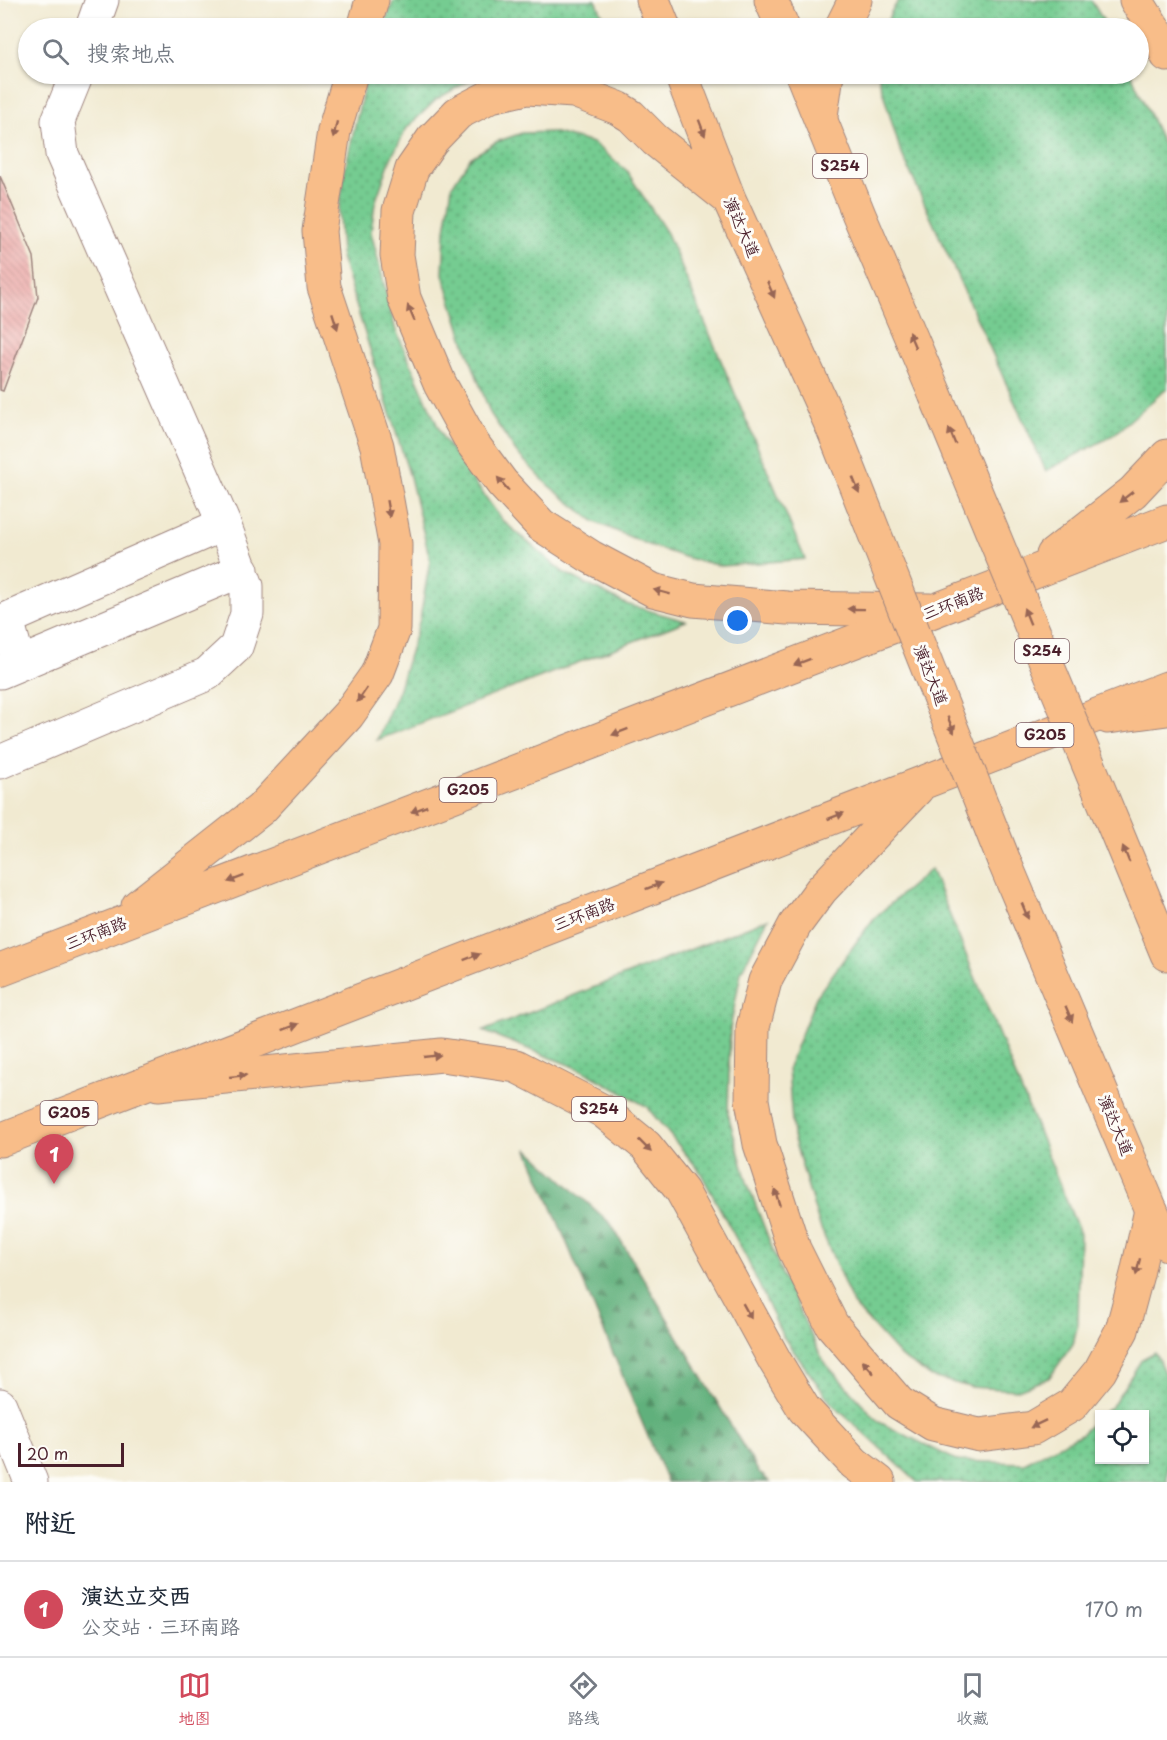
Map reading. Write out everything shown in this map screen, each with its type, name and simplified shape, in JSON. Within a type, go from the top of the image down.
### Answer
[{"type":"main road","points":[[367,18],[372,0]]},
{"type":"main road","points":[[653,0],[660,18]]},
{"type":"main road","points":[[771,0],[779,18]]},
{"type":"main road","points":[[845,18],[855,0]]},
{"type":"main road","points":[[1136,0],[1147,18]]},
{"type":"main road","points":[[1149,21],[1167,54]]},
{"type":"main road","points":[[112,927],[261,809],[348,715],[377,674],[394,629],[395,544],[379,456],[324,287],[319,231],[334,131],[348,84]]},
{"type":"main road","name":"演达大道","points":[[685,84],[729,199],[834,431],[1046,961],[1167,1244]]},
{"type":"main road","points":[[806,84],[820,116]]},
{"type":"main road","points":[[820,116],[825,84]]},
{"type":"main road","points":[[729,199],[655,140],[631,116],[618,108],[574,91],[527,88],[491,96],[458,114],[432,140],[412,169],[399,211],[397,255],[404,298],[440,384],[473,444],[502,483],[541,525],[591,557],[653,590],[693,600],[787,608],[935,610]]},
{"type":"main road","name":"S254","points":[[820,116],[859,215],[1167,954]]},
{"type":"main road","points":[[1027,575],[1133,492],[1167,456]]},
{"type":"main road","name":"三环南路","points":[[0,970],[1167,521]]},
{"type":"main road","name":"三环南路","points":[[0,1140],[1167,688]]},
{"type":"main road","points":[[1082,721],[1167,709]]},
{"type":"main road","points":[[924,782],[821,890],[795,925],[765,981],[753,1027],[752,1100],[760,1144],[794,1249],[832,1325],[899,1402],[933,1424],[979,1435],[1033,1428],[1072,1405],[1100,1371],[1122,1330],[1151,1210]]},
{"type":"main road","name":"S254","points":[[138,1086],[442,1055],[516,1066],[603,1111],[646,1146],[682,1191],[775,1361],[804,1409],[854,1463],[879,1482]]},
{"type":"street","points":[[96,18],[102,0]]},
{"type":"street","points":[[0,762],[207,674],[236,647],[247,615],[247,586],[224,524],[62,154],[58,121],[73,84]]},
{"type":"street","points":[[224,524],[7,619],[10,668],[242,570]]},
{"type":"street","points":[[0,1405],[31,1482]]},
{"type":"green space","points":[[394,0],[596,0],[604,18],[386,18]]},
{"type":"green space","points":[[899,0],[1091,0],[1102,18],[889,18]]},
{"type":"green space","points":[[365,84],[463,84],[437,99],[407,128],[391,158],[375,203],[371,232],[395,328],[443,438],[502,520],[563,572],[626,604],[686,621],[377,740],[398,691],[420,619],[430,560],[410,477],[341,257],[339,210],[345,169]]},
{"type":"green space","points":[[880,84],[1136,84],[1167,153],[1167,388],[1112,436],[1046,471],[900,150]]},
{"type":"green space","points":[[552,132],[593,143],[626,170],[667,233],[805,559],[722,566],[687,558],[649,545],[595,522],[549,486],[516,452],[490,413],[443,274],[445,230],[452,186],[470,158],[496,142],[522,133]]},
{"type":"green space","points":[[931,869],[1080,1234],[1078,1323],[1073,1344],[1049,1378],[1018,1390],[970,1387],[932,1377],[901,1357],[853,1304],[819,1224],[793,1136],[788,1067],[816,997],[874,918]]},
{"type":"green space","points":[[768,919],[741,972],[730,1029],[728,1114],[747,1182],[782,1274],[824,1362],[879,1422],[958,1461],[1024,1463],[1081,1434],[1095,1421],[1095,1464],[1149,1464],[1149,1410],[1107,1410],[1112,1406],[1142,1359],[1155,1352],[1167,1379],[1167,1482],[917,1482],[831,1403],[782,1335],[747,1259],[699,1170],[646,1106],[582,1070],[483,1031]]},
{"type":"green space","points":[[527,1148],[611,1224],[758,1471],[770,1482],[667,1482]]},
{"type":"building","points":[[0,176],[34,257],[38,297],[3,391],[0,390]]},
{"type":"place","name":"演达立交西","points":[[54,1184]]}]
